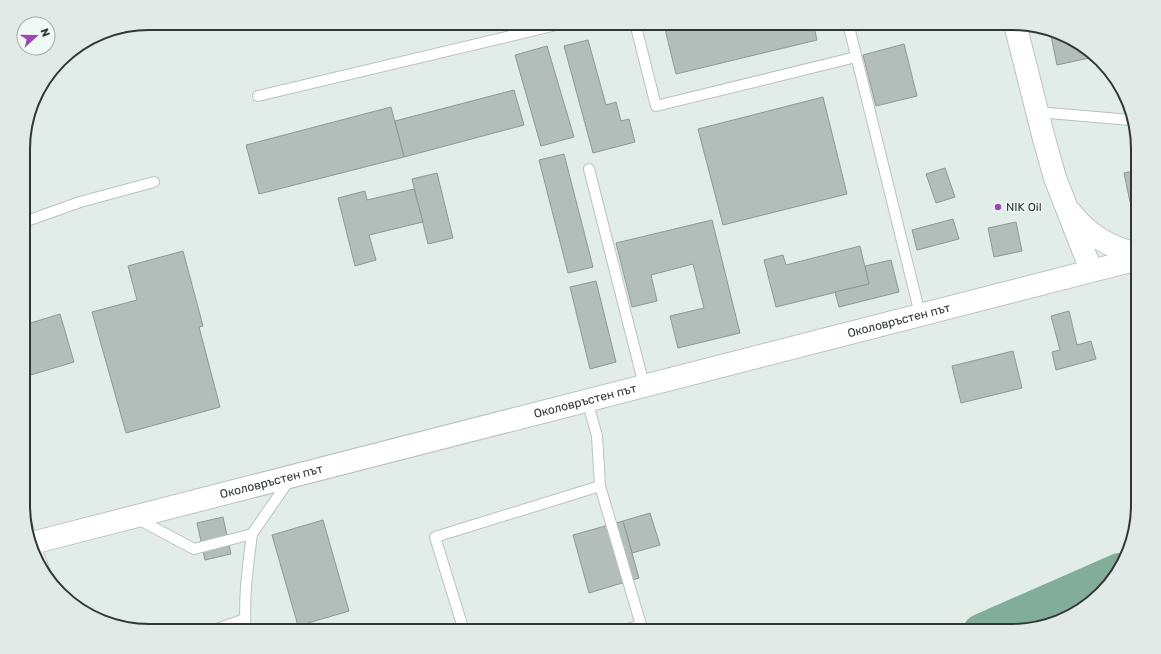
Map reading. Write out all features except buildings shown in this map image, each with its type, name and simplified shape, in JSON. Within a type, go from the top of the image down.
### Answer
[{"type":"street","points":[[1017,30],[1055,178],[1091,270]]},
{"type":"street","points":[[1066,206],[1079,223],[1092,234],[1109,245],[1131,252]]},
{"type":"street","name":"Околовръстен път","points":[[36,541],[1131,261]]},
{"type":"lane","points":[[258,96],[536,30]]},
{"type":"lane","points":[[637,30],[656,106],[856,57]]},
{"type":"lane","points":[[850,30],[920,314]]},
{"type":"lane","points":[[1037,112],[1127,120]]},
{"type":"lane","points":[[589,169],[644,385]]},
{"type":"lane","points":[[30,220],[80,202],[154,182]]},
{"type":"lane","points":[[587,400],[597,436],[600,486],[641,624]]},
{"type":"lane","points":[[245,624],[246,577],[252,534],[294,475]]},
{"type":"lane","points":[[462,624],[435,537],[600,486]]},
{"type":"lane","points":[[133,516],[194,549],[252,534]]},
{"type":"lane","points":[[231,624],[245,619]]},
{"type":"waterway","points":[[996,624],[1108,575]]},
{"type":"place","name":"NIK Oil","points":[[998,207]]}]
